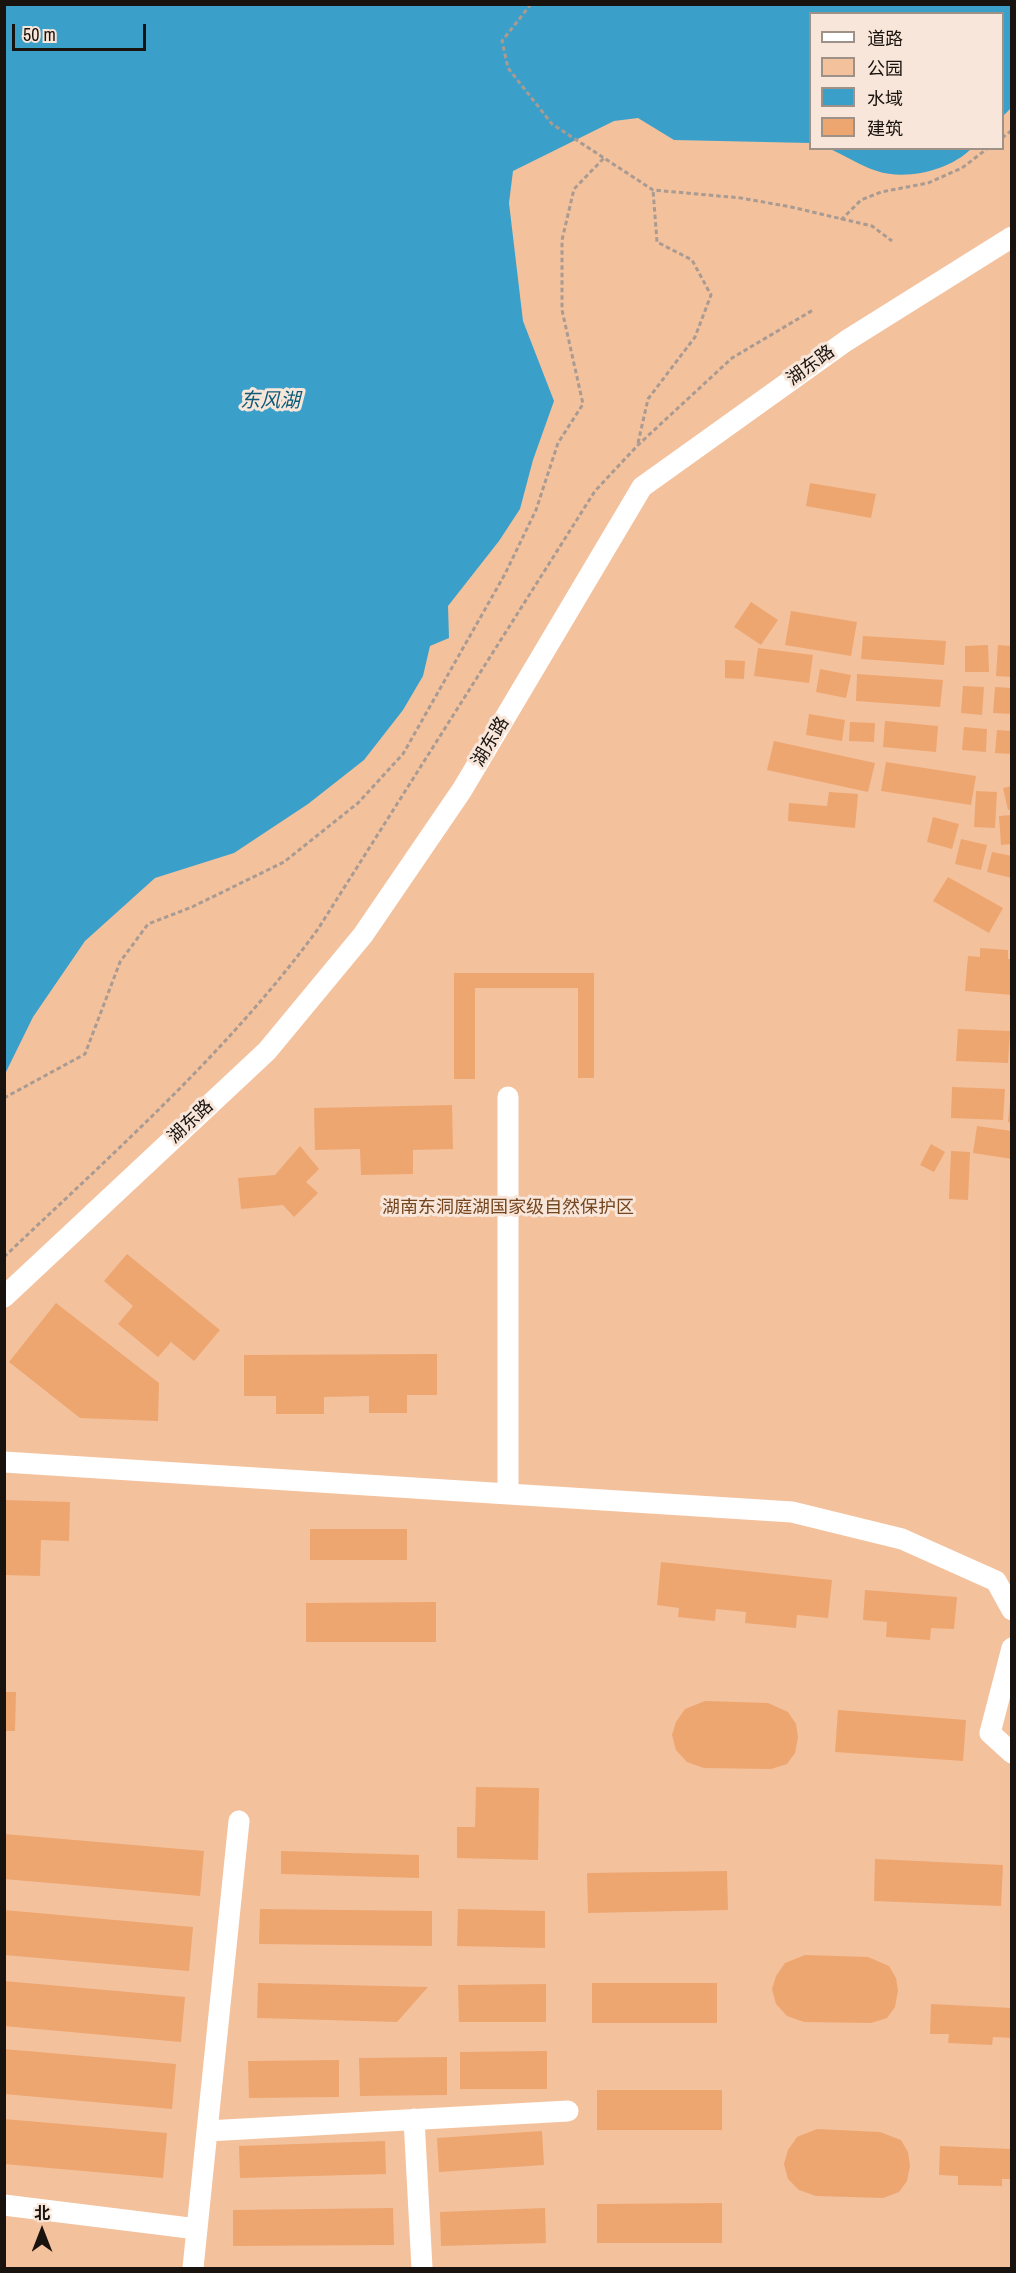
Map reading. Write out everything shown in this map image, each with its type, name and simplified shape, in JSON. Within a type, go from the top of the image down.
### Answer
[{"type":"street","name":"湖东路","points":[[4,1297],[267,1051],[363,935],[462,790],[642,487],[846,341],[1011,237]]},
{"type":"street","points":[[508,1097],[508,1493]]},
{"type":"street","points":[[4,1462],[792,1512],[902,1539],[996,1581],[1011,1610]]},
{"type":"street","points":[[1011,1648],[990,1733],[1011,1753]]},
{"type":"street","points":[[193,2268],[239,1821]]},
{"type":"street","points":[[207,2131],[568,2111]]},
{"type":"street","points":[[414,2119],[422,2268]]},
{"type":"street","points":[[4,2205],[197,2229]]},
{"type":"path","points":[[531,4],[502,41],[507,68],[552,124],[653,190],[741,198],[873,226],[892,242]]},
{"type":"path","points":[[841,220],[861,200],[880,192],[928,183],[962,168],[985,150]]},
{"type":"path","points":[[4,1098],[85,1054],[120,962],[148,924],[192,907],[284,862],[358,803],[404,754],[505,574],[536,510],[558,443],[583,404],[562,310],[562,240],[574,189],[604,158]]},
{"type":"path","points":[[638,445],[648,399],[694,337],[711,295],[692,260],[657,242],[653,190]]},
{"type":"path","points":[[4,1257],[167,1104],[279,983],[318,929],[595,491],[638,445],[732,358],[813,310]]},
{"type":"green space","name":"湖南东洞庭湖国家级自然保护区","points":[[5,5],[1011,5],[1011,2268],[5,2268]]},
{"type":"water","name":"东风湖","points":[[5,4],[1011,5],[1012,107],[1004,115],[1004,12],[809,12],[809,143],[674,140],[638,118],[614,121],[513,171],[509,203],[523,321],[554,401],[533,460],[520,509],[499,541],[448,606],[449,638],[430,646],[423,676],[403,710],[364,760],[308,804],[234,853],[155,878],[85,941],[33,1017],[5,1074]]},
{"type":"water","points":[[832,150],[970,150],[952,163],[927,172],[901,175],[871,169]]},
{"type":"building","points":[[810,483],[876,494],[871,518],[806,506]]},
{"type":"building","points":[[751,602],[778,620],[761,645],[734,627]]},
{"type":"building","points":[[791,611],[857,622],[851,656],[785,645]]},
{"type":"building","points":[[863,636],[946,641],[944,665],[861,659]]},
{"type":"building","points":[[988,645],[989,672],[965,672],[965,646]]},
{"type":"building","points":[[998,645],[1012,646],[1012,677],[996,676]]},
{"type":"building","points":[[758,648],[813,655],[809,683],[754,676]]},
{"type":"building","points":[[725,660],[745,661],[744,679],[725,678]]},
{"type":"building","points":[[820,669],[851,675],[846,698],[816,692]]},
{"type":"building","points":[[857,674],[943,680],[940,707],[856,701]]},
{"type":"building","points":[[963,686],[984,687],[982,715],[961,713]]},
{"type":"building","points":[[995,687],[1012,688],[1012,714],[993,713]]},
{"type":"building","points":[[809,714],[845,720],[842,741],[806,735]]},
{"type":"building","points":[[885,721],[938,726],[936,752],[883,747]]},
{"type":"building","points":[[850,722],[875,723],[874,742],[849,741]]},
{"type":"building","points":[[964,727],[987,729],[986,752],[962,750]]},
{"type":"building","points":[[997,730],[1012,731],[1012,754],[995,753]]},
{"type":"building","points":[[774,741],[875,763],[868,792],[767,770]]},
{"type":"building","points":[[886,762],[976,776],[971,805],[881,791]]},
{"type":"building","points":[[1012,786],[1012,809],[1008,810],[1003,788]]},
{"type":"building","points":[[976,791],[997,792],[995,828],[974,827]]},
{"type":"building","points":[[829,792],[858,794],[855,828],[788,821],[789,803],[827,806]]},
{"type":"building","points":[[1012,815],[1012,844],[1001,845],[999,816]]},
{"type":"building","points":[[933,817],[959,824],[952,849],[927,842]]},
{"type":"building","points":[[961,839],[987,845],[981,870],[955,864]]},
{"type":"building","points":[[992,852],[1012,856],[1012,878],[987,872]]},
{"type":"building","points":[[948,877],[1003,908],[989,933],[933,901]]},
{"type":"building","points":[[980,948],[1008,950],[1008,959],[1012,959],[1012,995],[965,991],[968,956],[980,957]]},
{"type":"building","points":[[454,973],[594,973],[594,1078],[578,1078],[578,988],[475,988],[475,1079],[454,1079]]},
{"type":"building","points":[[958,1029],[1010,1031],[1008,1063],[956,1061]]},
{"type":"building","points":[[952,1087],[1005,1089],[1003,1120],[951,1118]]},
{"type":"building","points":[[1010,1101],[1012,1101],[1012,1123],[1008,1122]]},
{"type":"building","points":[[452,1105],[453,1149],[413,1150],[413,1174],[361,1175],[360,1149],[315,1150],[314,1108]]},
{"type":"building","points":[[977,1126],[1012,1131],[1012,1159],[973,1153]]},
{"type":"building","points":[[931,1144],[945,1152],[934,1172],[920,1165]]},
{"type":"building","points":[[300,1146],[319,1169],[306,1182],[318,1193],[294,1217],[283,1205],[241,1209],[238,1178],[275,1175]]},
{"type":"building","points":[[951,1151],[970,1152],[968,1200],[949,1199]]},
{"type":"building","points":[[127,1254],[220,1330],[194,1361],[171,1342],[158,1357],[118,1324],[133,1306],[104,1281]]},
{"type":"building","points":[[56,1303],[159,1383],[158,1421],[80,1418],[9,1362]]},
{"type":"building","points":[[437,1354],[437,1395],[407,1395],[407,1413],[369,1413],[369,1396],[324,1397],[324,1414],[276,1414],[276,1396],[244,1396],[244,1355]]},
{"type":"building","points":[[4,1500],[70,1502],[69,1541],[41,1540],[40,1576],[4,1575]]},
{"type":"building","points":[[310,1529],[407,1529],[407,1560],[310,1560]]},
{"type":"building","points":[[661,1562],[832,1580],[828,1618],[797,1615],[796,1628],[745,1623],[746,1612],[716,1609],[715,1621],[678,1617],[679,1608],[657,1605]]},
{"type":"building","points":[[865,1590],[957,1597],[954,1629],[931,1628],[930,1640],[886,1637],[887,1622],[863,1620]]},
{"type":"building","points":[[436,1602],[436,1642],[306,1642],[306,1603]]},
{"type":"building","points":[[4,1692],[16,1692],[15,1731],[4,1731]]},
{"type":"building","points":[[705,1701],[768,1703],[788,1712],[796,1724],[798,1737],[795,1753],[787,1764],[771,1769],[704,1768],[687,1762],[676,1750],[672,1735],[676,1722],[685,1709]]},
{"type":"building","points":[[838,1710],[966,1720],[963,1761],[835,1752]]},
{"type":"building","points":[[476,1787],[539,1788],[538,1860],[457,1858],[457,1827],[475,1827]]},
{"type":"building","points":[[4,1834],[204,1851],[200,1896],[4,1879]]},
{"type":"building","points":[[281,1851],[419,1855],[419,1878],[281,1874]]},
{"type":"building","points":[[875,1859],[1003,1865],[1001,1906],[874,1901]]},
{"type":"building","points":[[727,1871],[728,1910],[588,1913],[587,1873]]},
{"type":"building","points":[[260,1909],[432,1911],[432,1946],[259,1944]]},
{"type":"building","points":[[458,1909],[545,1911],[545,1948],[457,1946]]},
{"type":"building","points":[[4,1910],[193,1927],[189,1971],[4,1955]]},
{"type":"building","points":[[805,1955],[868,1957],[889,1966],[896,1978],[898,1991],[895,2007],[887,2018],[871,2023],[804,2022],[787,2016],[776,2004],[772,1989],[776,1976],[785,1963]]},
{"type":"building","points":[[4,1981],[185,1997],[181,2042],[4,2026]]},
{"type":"building","points":[[258,1983],[428,1987],[397,2022],[257,2018]]},
{"type":"building","points":[[592,1983],[717,1983],[717,2023],[592,2023]]},
{"type":"building","points":[[546,1984],[546,2022],[459,2022],[458,1985]]},
{"type":"building","points":[[931,2004],[1012,2008],[1012,2038],[993,2037],[992,2045],[948,2043],[949,2034],[930,2034]]},
{"type":"building","points":[[4,2049],[176,2064],[172,2109],[4,2094]]},
{"type":"building","points":[[547,2051],[547,2089],[460,2089],[460,2052]]},
{"type":"building","points":[[447,2057],[447,2095],[360,2096],[359,2058]]},
{"type":"building","points":[[339,2060],[339,2097],[249,2098],[248,2061]]},
{"type":"building","points":[[597,2090],[722,2090],[722,2130],[597,2130]]},
{"type":"building","points":[[4,2119],[167,2133],[163,2178],[4,2164]]},
{"type":"building","points":[[817,2129],[880,2132],[901,2140],[908,2152],[910,2166],[907,2181],[899,2192],[883,2198],[816,2196],[799,2190],[788,2179],[784,2164],[788,2150],[797,2137]]},
{"type":"building","points":[[542,2131],[544,2165],[439,2172],[437,2138]]},
{"type":"building","points":[[385,2141],[386,2174],[240,2178],[239,2146]]},
{"type":"building","points":[[940,2146],[1012,2149],[1012,2179],[1002,2179],[1002,2186],[958,2185],[958,2176],[939,2175]]},
{"type":"building","points":[[722,2203],[722,2243],[597,2243],[597,2204]]},
{"type":"building","points":[[393,2208],[394,2245],[233,2246],[233,2210]]},
{"type":"building","points":[[545,2208],[546,2243],[441,2246],[440,2212]]}]
